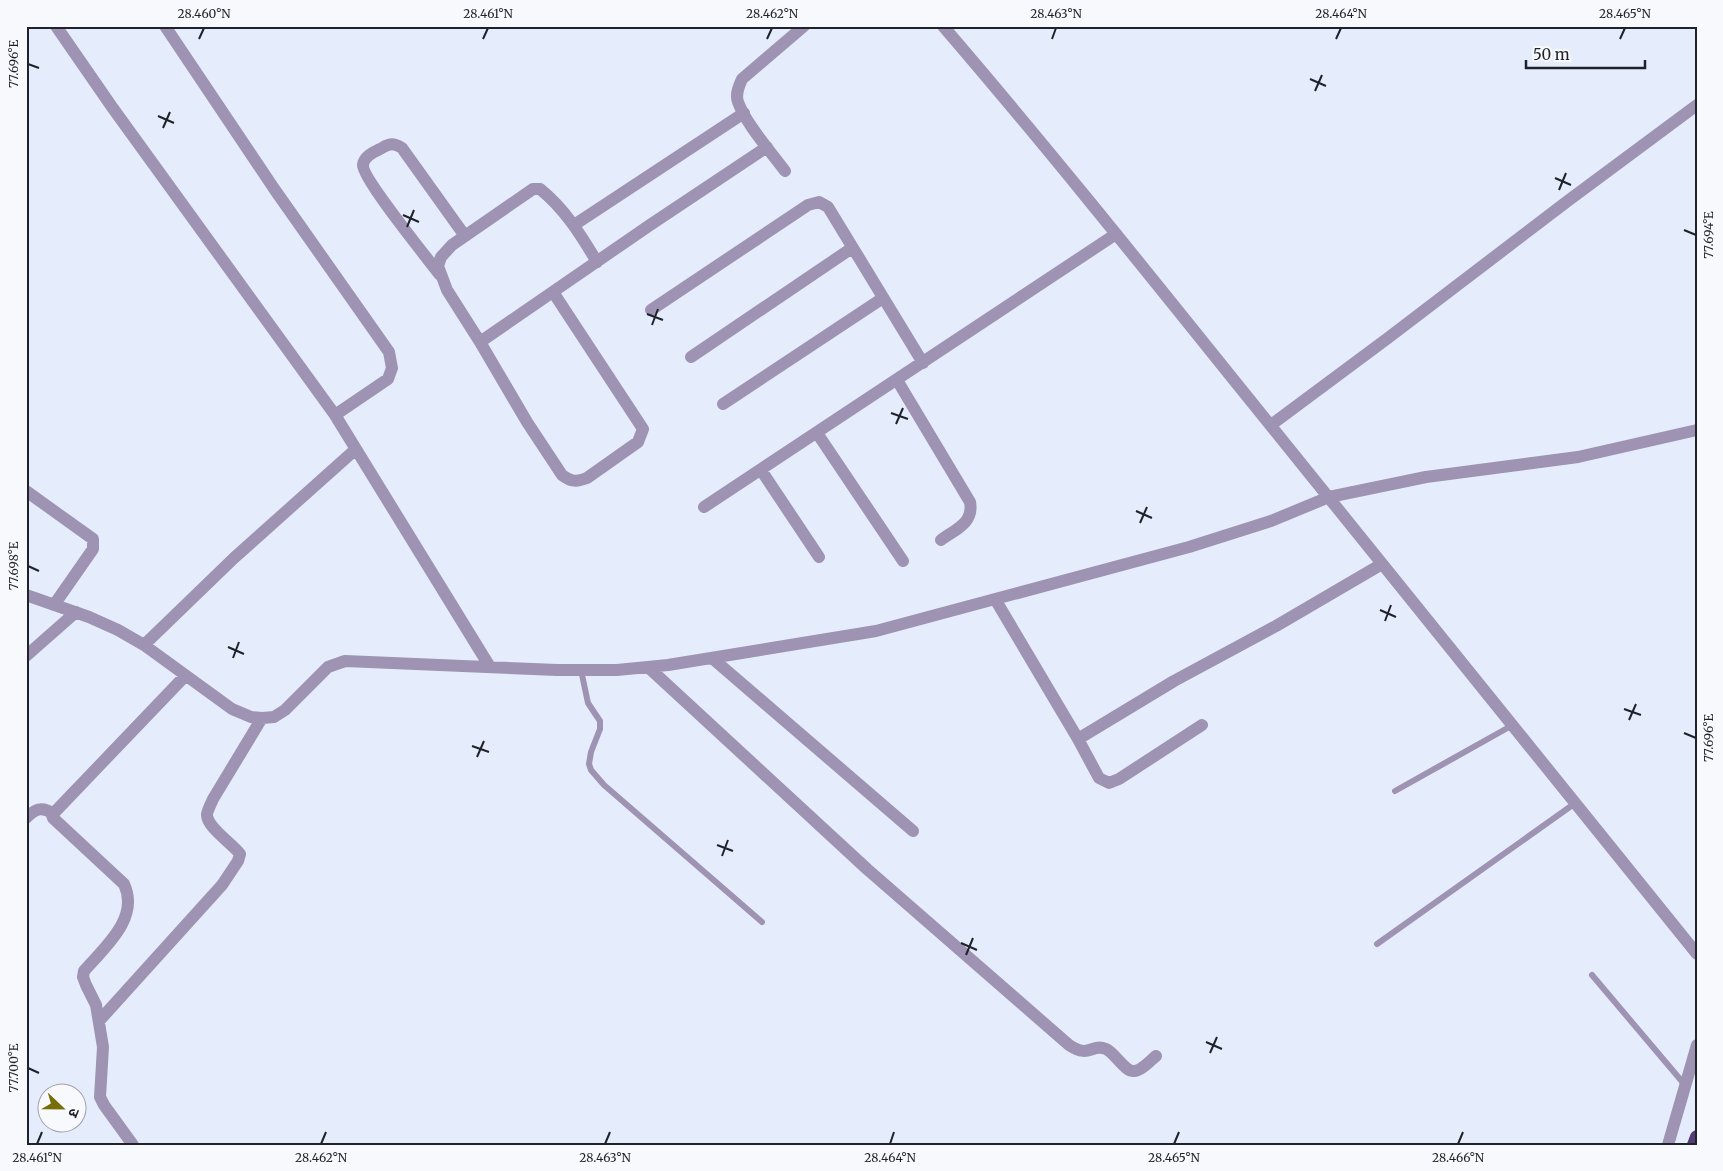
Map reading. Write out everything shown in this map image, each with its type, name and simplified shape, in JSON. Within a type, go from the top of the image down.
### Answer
[{"type":"highway","points":[[1694,1145],[1697,1137]]},
{"type":"street","points":[[56,26],[112,107],[335,415],[490,667]]},
{"type":"street","points":[[164,26],[389,352],[392,368],[388,379],[335,415]]},
{"type":"street","points":[[785,171],[744,113],[737,101],[737,90],[742,79],[804,26]]},
{"type":"street","points":[[943,26],[1068,174],[1511,726],[1697,954]]},
{"type":"street","points":[[1271,425],[1697,105]]},
{"type":"street","points":[[574,225],[744,113]]},
{"type":"street","points":[[441,276],[363,171],[363,164],[369,155],[388,144],[395,143],[402,148],[465,236]]},
{"type":"street","points":[[480,342],[768,147]]},
{"type":"street","points":[[553,292],[643,429],[638,442],[587,478],[578,482],[562,475],[526,422],[480,342],[447,290],[438,266],[441,258],[452,245],[532,189],[540,189],[574,225],[597,262]]},
{"type":"street","points":[[651,310],[808,205],[819,202],[828,207],[923,363]]},
{"type":"street","points":[[704,507],[1116,234]]},
{"type":"street","points":[[691,357],[852,248]]},
{"type":"street","points":[[723,404],[883,298]]},
{"type":"street","points":[[896,380],[970,502],[972,510],[969,518],[941,540]]},
{"type":"street","points":[[26,595],[76,612],[118,630],[144,645],[232,709],[251,717],[262,718],[274,716],[285,710],[328,667],[345,660],[490,667],[618,670],[712,658],[876,631],[1189,547],[1271,521],[1329,497],[1426,477],[1578,457],[1697,430]]},
{"type":"street","points":[[817,433],[903,560]]},
{"type":"street","points":[[144,645],[234,558],[356,449]]},
{"type":"street","points":[[761,470],[820,558]]},
{"type":"street","points":[[26,491],[93,539],[93,549],[54,605]]},
{"type":"street","points":[[1078,739],[1174,681],[1276,626],[1382,564]]},
{"type":"street","points":[[995,599],[1099,778],[1109,783],[1119,779],[1202,725]]},
{"type":"street","points":[[26,656],[76,612]]},
{"type":"street","points":[[712,658],[914,831]]},
{"type":"street","points":[[648,666],[867,869],[1069,1045],[1078,1051],[1084,1052],[1099,1047],[1106,1049],[1128,1070],[1134,1072],[1156,1056]]},
{"type":"street","points":[[52,813],[185,676]]},
{"type":"street","points":[[99,1021],[222,885],[238,861],[240,854],[235,847],[212,827],[207,820],[207,813],[262,718]]},
{"type":"street","points":[[26,818],[31,812],[40,808],[52,813],[53,818],[124,884],[128,894],[128,905],[124,922],[118,932],[84,971],[83,977],[96,1005],[99,1021],[102,1046],[100,1097],[104,1106],[133,1145]]},
{"type":"street","points":[[1668,1145],[1697,1045]]},
{"type":"lane","points":[[581,670],[588,704],[600,721],[600,729],[591,752],[589,764],[591,770],[604,785],[762,922]]},
{"type":"lane","points":[[1395,791],[1511,726]]},
{"type":"lane","points":[[1377,944],[1574,804]]},
{"type":"lane","points":[[1592,975],[1686,1086]]}]
